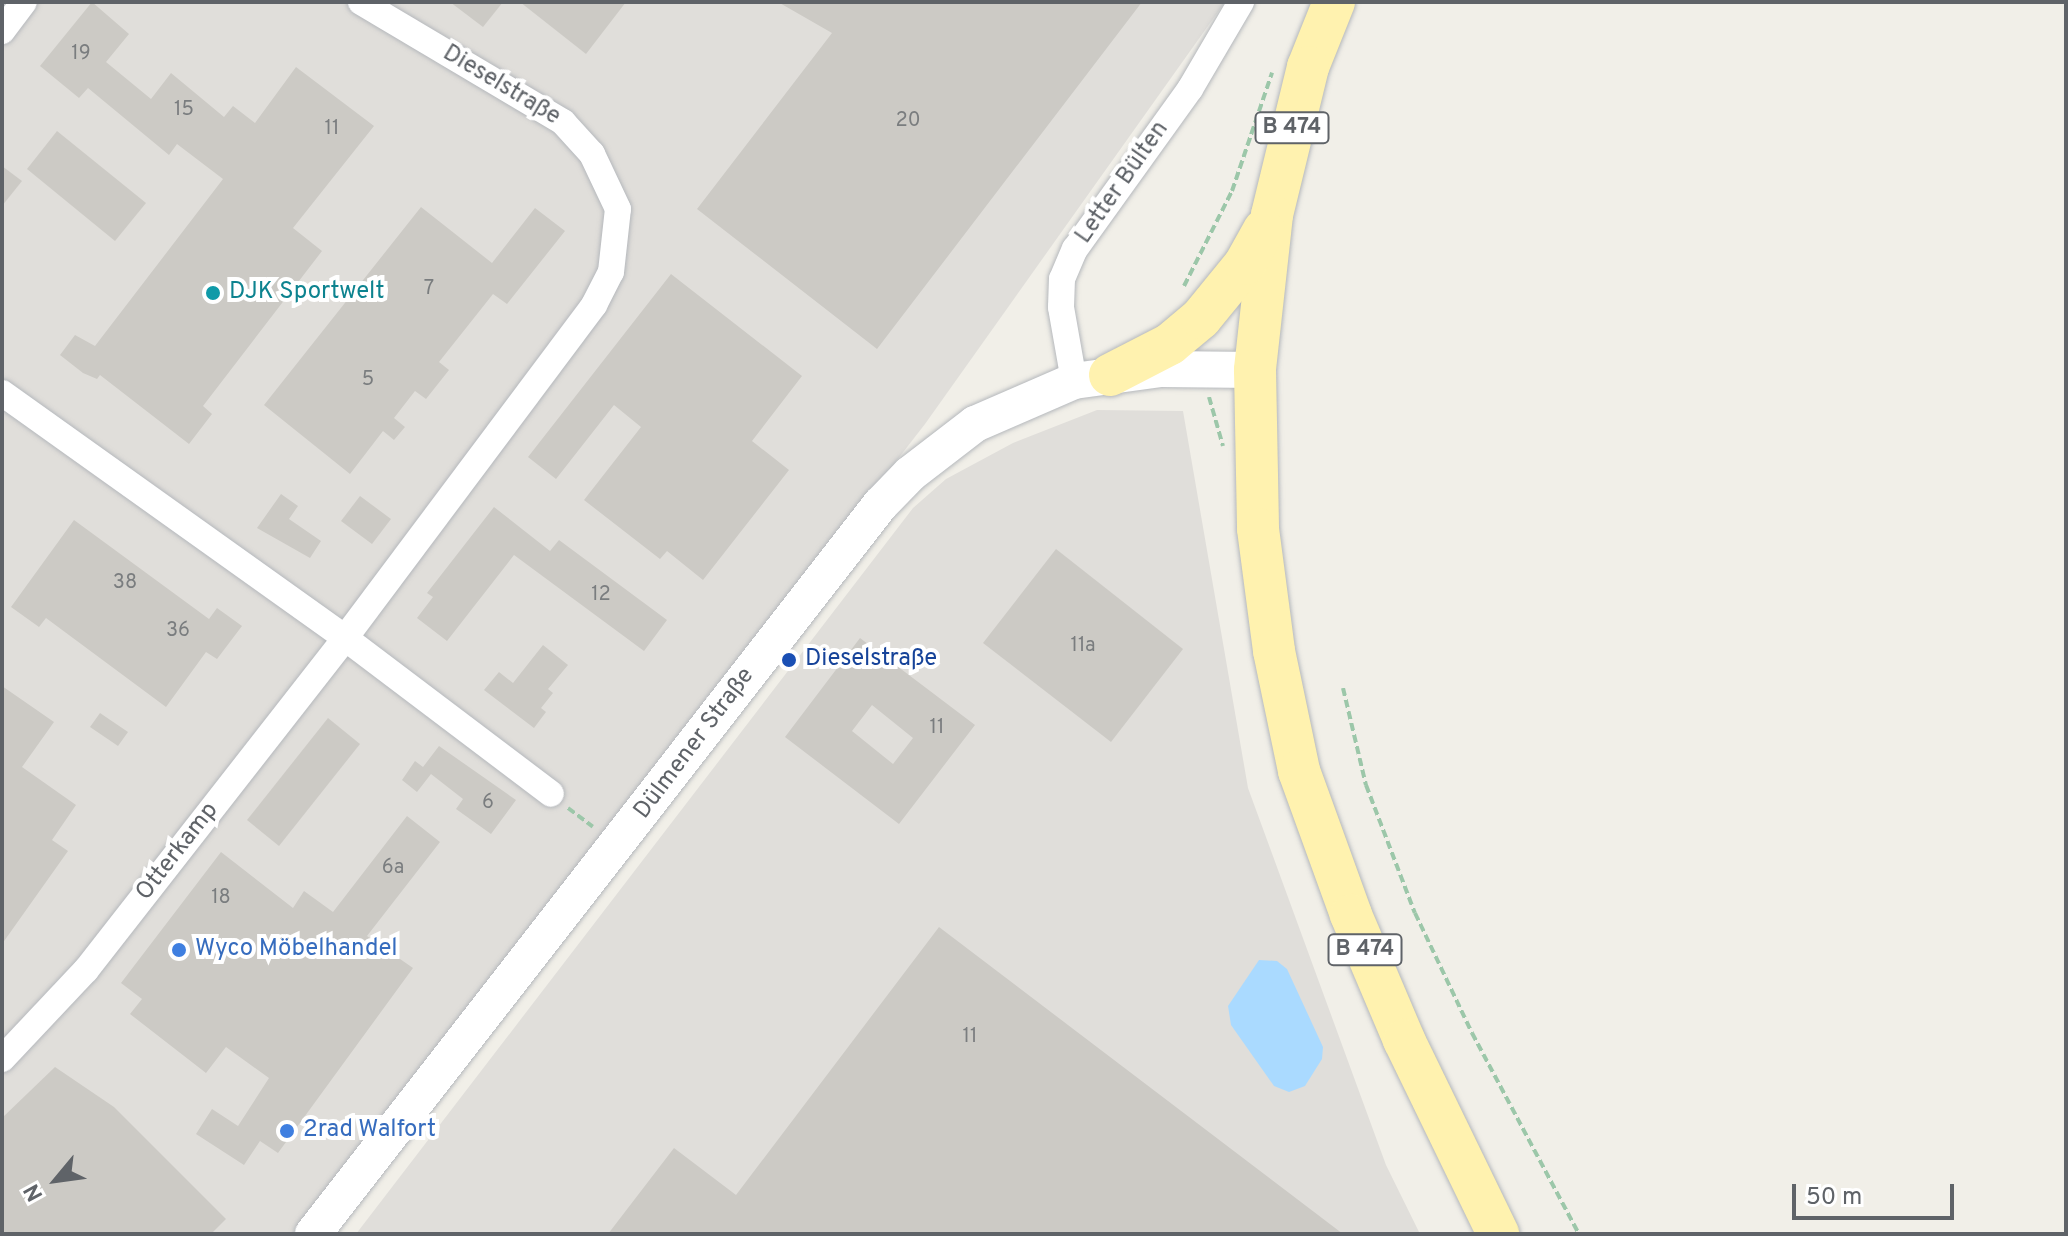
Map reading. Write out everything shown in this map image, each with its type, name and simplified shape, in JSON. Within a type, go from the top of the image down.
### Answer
[{"type":"main road","name":"B 474","points":[[1334,2],[1308,67],[1272,215],[1255,370],[1258,529],[1274,651],[1299,771],[1368,957],[1498,1234]]},
{"type":"main road","points":[[1092,378],[1170,344],[1201,318],[1245,264],[1272,215]]},
{"type":"street","points":[[2,31],[24,2]]},
{"type":"street","name":"Dieselstraße","points":[[345,638],[594,305],[611,272],[618,243],[618,209],[610,190],[592,154],[563,122],[361,2]]},
{"type":"street","name":"Letter Bülten","points":[[1092,378],[1061,307],[1062,279],[1071,259],[1190,89],[1241,2]]},
{"type":"street","name":"Dülmener Straße","points":[[313,1234],[893,490],[975,424],[1092,378],[1255,370]]},
{"type":"street","points":[[2,393],[345,638],[551,794]]},
{"type":"street","name":"Otterkamp","points":[[2,1059],[86,970],[345,638]]},
{"type":"path","points":[[1201,318],[1180,293],[1232,191],[1275,65]]},
{"type":"path","points":[[1343,688],[1366,785],[1415,913],[1472,1033],[1579,1234]]},
{"type":"path","points":[[551,794],[617,846]]},
{"type":"shaded area","points":[[2,2],[1225,2],[925,424],[296,1234],[2,1234]]},
{"type":"shaded area","points":[[1097,410],[1183,411],[1248,788],[1386,1165],[1420,1234],[356,1234],[913,508],[946,479],[1013,443]]},
{"type":"water","points":[[1259,960],[1277,961],[1287,969],[1323,1047],[1322,1059],[1305,1086],[1289,1092],[1274,1086],[1231,1025],[1228,1006]]},
{"type":"building","name":"DJK Sportwelt","points":[[92,2],[129,34],[106,62],[151,99],[171,73],[224,117],[233,106],[255,123],[296,67],[374,126],[293,228],[322,251],[203,406],[212,414],[189,444],[100,375],[97,379],[83,373],[60,355],[75,335],[95,346],[223,179],[177,144],[169,155],[88,88],[79,98],[40,66]]},
{"type":"building","points":[[450,2],[503,2],[483,27]]},
{"type":"building","points":[[520,2],[626,2],[586,54]]},
{"type":"building","points":[[778,2],[1142,2],[877,349],[697,209],[832,33]]},
{"type":"building","points":[[57,131],[146,203],[115,241],[27,169]]},
{"type":"building","points":[[2,166],[22,181],[2,206]]},
{"type":"building","points":[[421,207],[492,263],[535,208],[565,231],[507,304],[493,294],[439,362],[449,370],[426,399],[415,391],[394,418],[405,427],[394,440],[383,431],[350,474],[264,405]]},
{"type":"building","points":[[671,274],[802,376],[752,441],[789,470],[703,580],[667,551],[660,559],[584,500],[641,427],[614,405],[556,479],[528,457]]},
{"type":"building","points":[[281,494],[298,506],[289,519],[321,541],[310,558],[257,528]]},
{"type":"building","points":[[360,496],[391,519],[372,544],[341,521]]},
{"type":"building","points":[[494,507],[550,551],[559,540],[667,620],[644,651],[514,555],[447,641],[417,618],[433,597],[427,593]]},
{"type":"building","points":[[74,520],[209,619],[217,608],[242,626],[217,659],[206,652],[166,707],[46,618],[39,627],[11,607]]},
{"type":"building","points":[[1056,549],[1183,649],[1111,742],[983,643]]},
{"type":"building","points":[[860,638],[975,725],[899,824],[785,737]],"holes":[[[872,705],[913,738],[893,764],[852,731]]]},
{"type":"building","points":[[543,645],[568,665],[548,689],[553,693],[541,708],[546,712],[534,728],[484,690],[499,672],[513,683]]},
{"type":"building","points":[[2,686],[54,722],[22,767],[76,805],[52,840],[68,851],[2,944]]},
{"type":"building","points":[[100,713],[128,732],[118,746],[90,727]]},
{"type":"building","points":[[328,718],[360,744],[279,846],[247,820]]},
{"type":"building","points":[[439,746],[516,800],[491,834],[456,809],[463,799],[431,774],[417,792],[402,780],[415,761],[423,767]]},
{"type":"building","points":[[407,816],[440,842],[367,936],[413,968],[278,1153],[260,1141],[244,1165],[196,1134],[212,1109],[238,1126],[269,1078],[226,1047],[206,1073],[130,1014],[142,999],[121,983],[221,852],[293,908],[304,891],[333,912]]},
{"type":"building","points":[[939,927],[1343,1234],[608,1234],[674,1148],[736,1195]]},
{"type":"building","points":[[55,1067],[114,1107],[226,1219],[211,1234],[2,1234],[2,1118]]},
{"type":"place","name":"DJK Sportwelt","points":[[213,293]]},
{"type":"place","name":"Dieselstraße","points":[[789,660]]},
{"type":"place","name":"Wyco Möbelhandel","points":[[179,950]]},
{"type":"place","name":"2rad Walfort","points":[[287,1131]]}]
